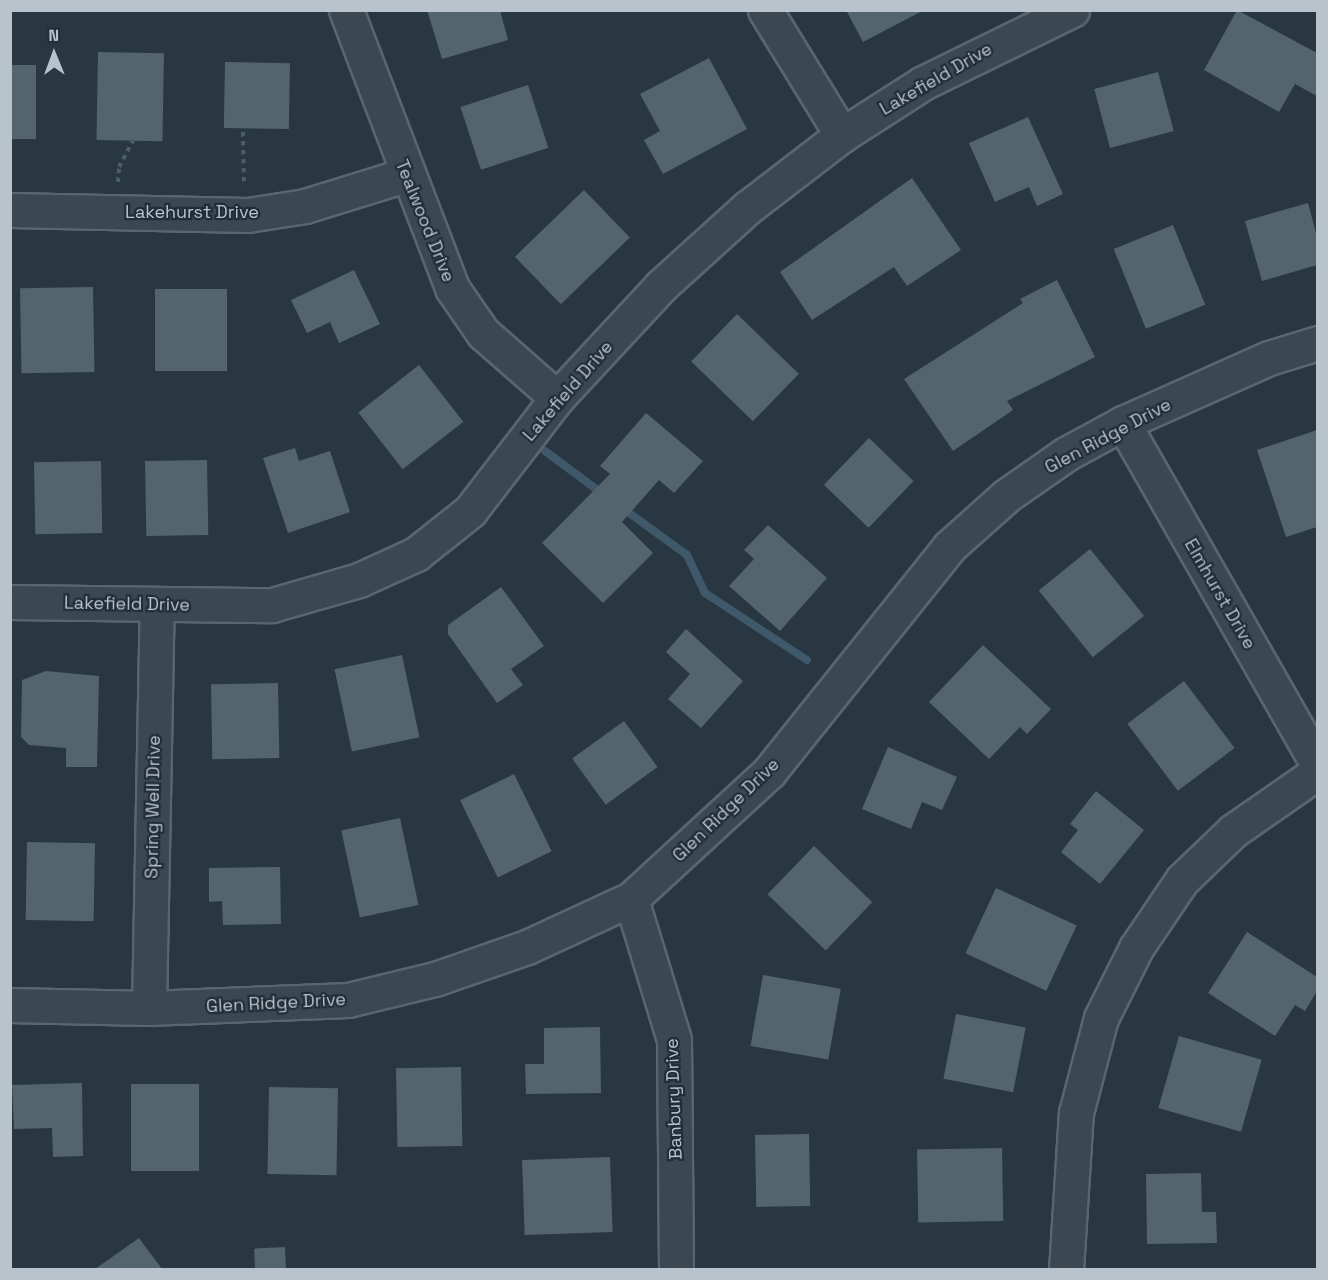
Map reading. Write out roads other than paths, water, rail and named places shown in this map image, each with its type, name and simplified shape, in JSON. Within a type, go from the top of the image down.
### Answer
[{"type":"street","name":"Tealwood Drive","points":[[346,10],[405,175],[452,288],[483,333],[557,398]]},
{"type":"street","points":[[765,10],[842,135]]},
{"type":"street","name":"Lakefield Drive","points":[[10,602],[272,605],[359,580],[416,554],[470,511],[557,398],[661,286],[747,208],[842,135],[922,83],[1072,10]]},
{"type":"street","name":"Lakehurst Drive","points":[[10,210],[245,215],[305,206],[405,175]]},
{"type":"street","name":"Glen Ridge Drive","points":[[10,1005],[148,1008],[348,1000],[435,979],[527,947],[631,899],[769,772],[949,547],[1005,496],[1066,454],[1123,423],[1269,358],[1317,344]]},
{"type":"street","name":"Elmhurst Drive","points":[[1123,423],[1317,765]]},
{"type":"street","name":"Spring Well Drive","points":[[148,1008],[157,605]]},
{"type":"street","points":[[1066,1269],[1076,1113],[1101,1018],[1136,948],[1182,880],[1233,831],[1317,772]]},
{"type":"street","name":"Banbury Drive","points":[[631,899],[674,1040],[676,1269]]},
{"type":"waterway","points":[[545,451],[603,494]]},
{"type":"waterway","points":[[621,507],[687,555],[705,593],[807,660]]}]
